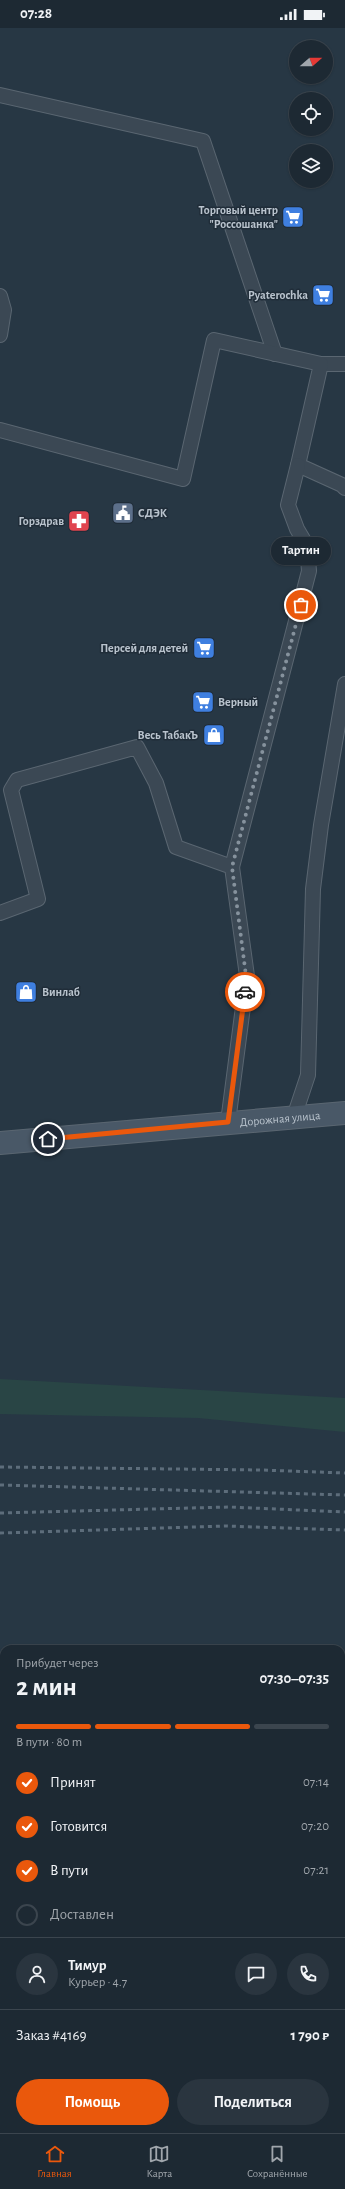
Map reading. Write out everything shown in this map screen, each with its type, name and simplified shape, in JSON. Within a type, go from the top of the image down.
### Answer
[{"type":"main road","name":"Дорожная улица","points":[[0,1143],[345,1113]]},
{"type":"lane","points":[[0,95],[202,142],[275,354]]},
{"type":"lane","points":[[0,296],[4,310],[0,335]]},
{"type":"lane","points":[[0,430],[183,480],[214,340],[321,364],[345,364]]},
{"type":"lane","points":[[228,1122],[246,976],[232,867],[309,571],[307,546],[296,529],[288,505],[321,364]]},
{"type":"lane","points":[[298,465],[342,485],[345,488]]},
{"type":"lane","points":[[294,1117],[308,1075],[313,889],[321,825],[345,684]]},
{"type":"lane","points":[[0,914],[38,899],[11,790],[17,780],[137,747],[156,783],[176,847],[232,867]]},
{"type":"green space","points":[[0,1379],[345,1398],[345,1432],[198,1418],[0,1414]]},
{"type":"railway","points":[[0,1467],[261,1470],[345,1473]]},
{"type":"railway","points":[[0,1485],[345,1495]]},
{"type":"railway","points":[[0,1513],[229,1507],[345,1512]]},
{"type":"railway","points":[[0,1533],[225,1526],[345,1530]]},
{"type":"way so far","points":[[245,992],[246,976],[232,867],[301,605]]},
{"type":"place","name":"Торговый центр \"Россошанка\"","points":[[293,217]]},
{"type":"place","name":"Pyaterochka","points":[[323,295]]},
{"type":"place","name":"СДЭК","points":[[123,513]]},
{"type":"place","name":"Горздрав","points":[[79,521]]},
{"type":"place","name":"Тартин","points":[[301,605]]},
{"type":"place","name":"Персей для детей","points":[[204,648]]},
{"type":"place","name":"Верный","points":[[203,702]]},
{"type":"place","name":"Весь ТабакЪ","points":[[214,735]]},
{"type":"place","name":"Винлаб","points":[[26,992]]},
{"type":"route","points":[[48,1139],[228,1122],[245,992]]}]
